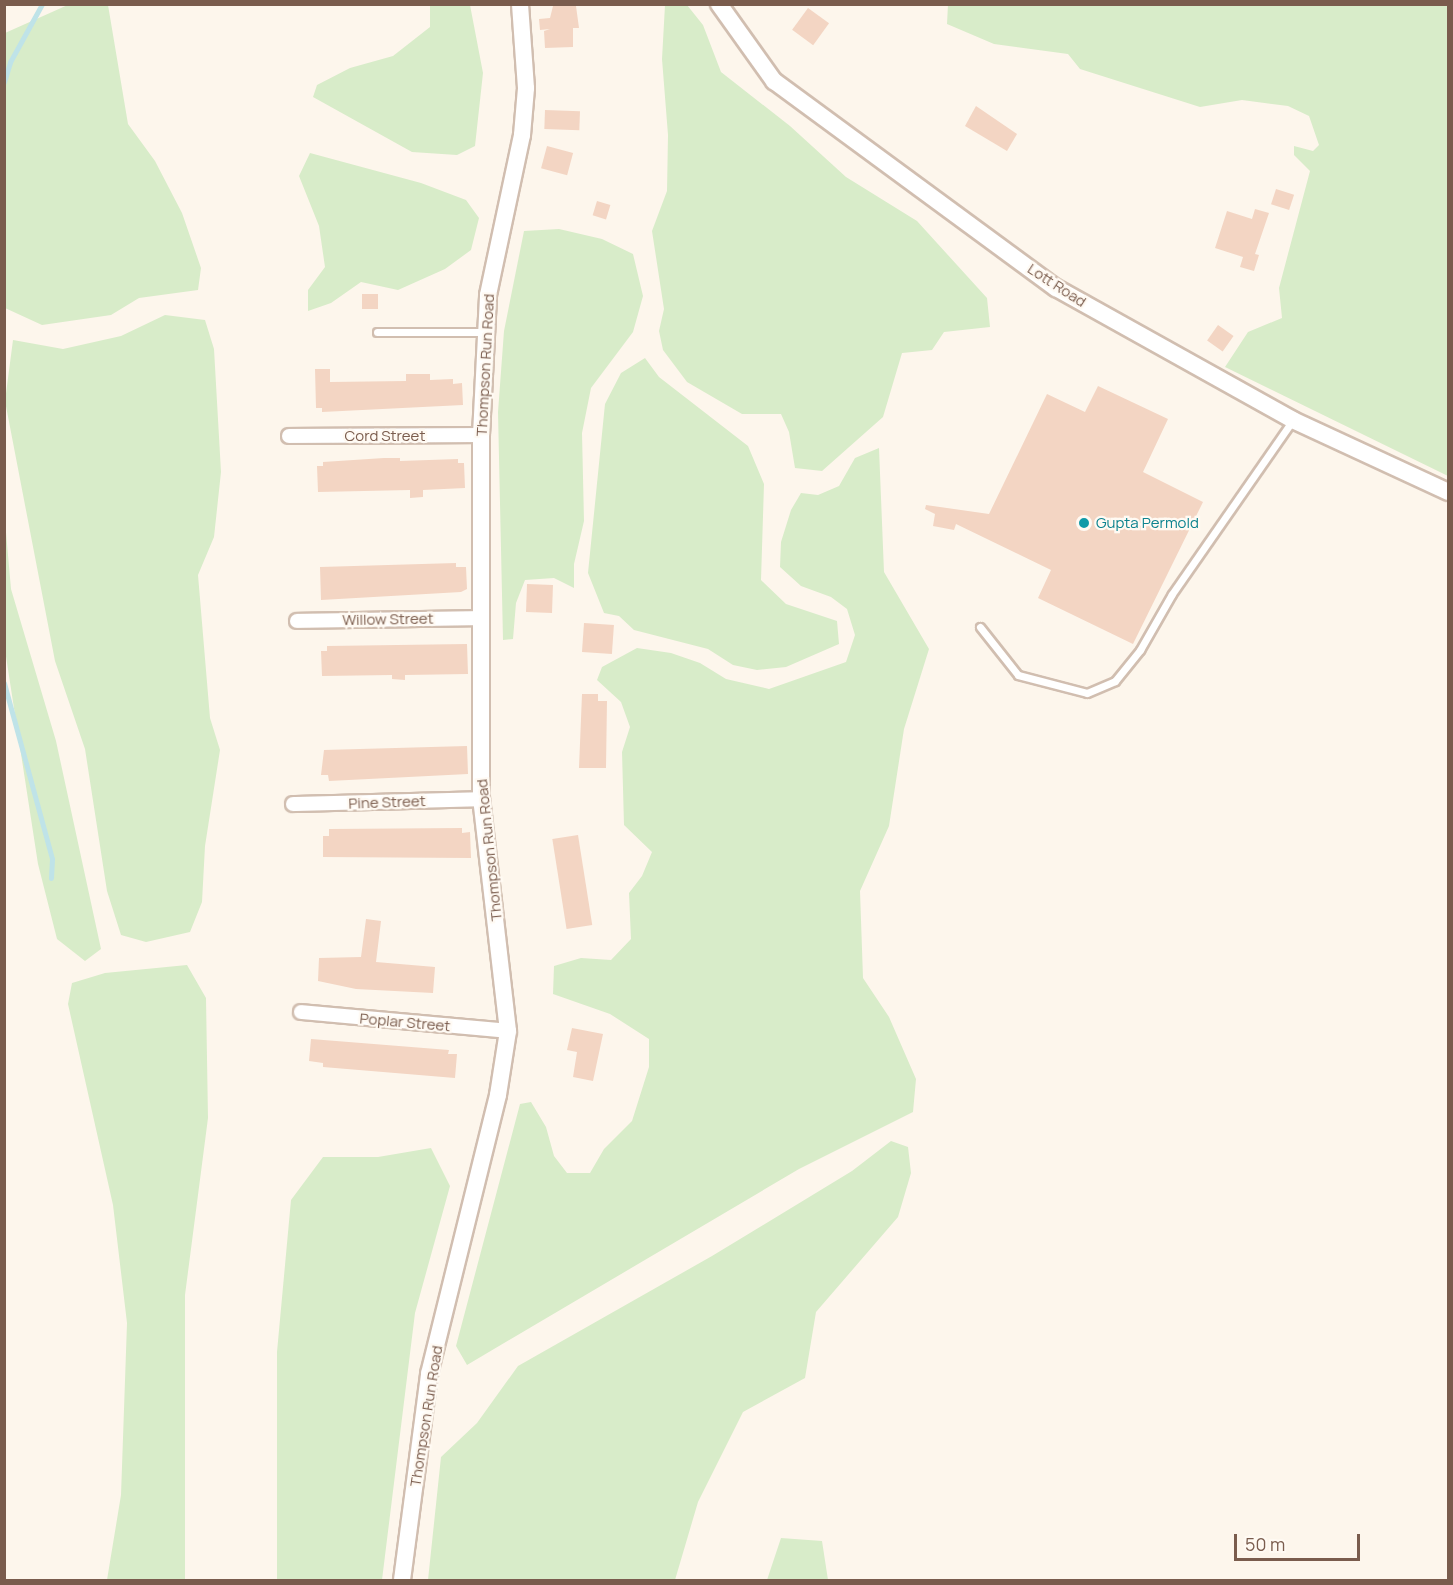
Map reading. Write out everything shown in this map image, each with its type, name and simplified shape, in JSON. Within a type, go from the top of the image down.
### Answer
[{"type":"street","name":"Thompson Run Road","points":[[402,1581],[429,1374],[498,1095],[508,1031],[481,799],[479,618],[481,435],[488,295],[522,135],[526,88],[519,4]]},
{"type":"street","name":"Lott Road","points":[[719,4],[774,81],[1056,288],[1293,420],[1449,492]]},
{"type":"street","name":"Cord Street","points":[[289,436],[481,435]]},
{"type":"street","name":"Willow Street","points":[[297,621],[479,618]]},
{"type":"street","name":"Pine Street","points":[[293,804],[481,799]]},
{"type":"street","name":"Poplar Street","points":[[301,1012],[508,1031]]},
{"type":"lane","points":[[376,332],[486,332]]},
{"type":"lane","points":[[980,627],[1018,675],[1087,693],[1115,681],[1140,650],[1172,594],[1293,420]]},
{"type":"green space","points":[[70,4],[108,5],[128,124],[155,161],[182,213],[201,268],[198,290],[139,298],[111,315],[42,325],[5,308],[5,33]]},
{"type":"green space","points":[[948,4],[1448,5],[1448,476],[1225,367],[1248,332],[1282,318],[1279,288],[1310,171],[1294,155],[1294,146],[1313,151],[1319,145],[1309,116],[1288,106],[1242,100],[1200,107],[1080,69],[1068,54],[994,44],[947,24]]},
{"type":"green space","points":[[430,5],[470,5],[483,73],[475,146],[457,155],[412,152],[313,97],[317,85],[350,68],[393,56],[430,27]]},
{"type":"green space","points":[[665,5],[687,5],[703,25],[721,72],[790,126],[846,177],[917,221],[987,298],[990,327],[944,332],[932,350],[902,353],[883,417],[822,471],[795,468],[789,432],[781,414],[742,414],[687,382],[663,350],[659,331],[664,309],[652,231],[667,191],[668,135],[662,59]]},
{"type":"green space","points":[[310,153],[421,183],[466,200],[479,218],[471,250],[445,269],[398,290],[361,282],[331,303],[308,311],[308,290],[325,267],[319,226],[299,176]]},
{"type":"green space","points":[[559,229],[602,239],[633,254],[643,296],[633,332],[591,388],[582,433],[584,521],[574,564],[574,588],[554,578],[525,580],[516,603],[513,639],[503,640],[498,412],[504,331],[524,231]]},
{"type":"green space","points":[[165,315],[205,320],[214,349],[221,472],[214,537],[198,575],[210,718],[220,750],[205,846],[202,902],[190,932],[146,942],[121,935],[107,891],[85,749],[55,661],[5,401],[13,340],[63,349],[121,336]]},
{"type":"green space","points":[[645,358],[659,377],[748,446],[764,484],[761,580],[786,604],[837,621],[839,644],[786,667],[757,670],[733,665],[708,649],[634,630],[619,616],[604,613],[588,573],[605,404],[621,373]]},
{"type":"green space","points":[[879,448],[884,572],[929,649],[904,729],[889,826],[860,891],[863,978],[889,1017],[916,1079],[913,1112],[799,1169],[467,1365],[456,1346],[520,1104],[531,1102],[546,1127],[554,1156],[567,1173],[590,1173],[604,1149],[632,1121],[649,1067],[649,1039],[610,1014],[553,994],[554,966],[581,958],[611,960],[631,939],[629,893],[642,876],[652,852],[624,825],[622,752],[630,727],[621,702],[597,680],[602,667],[637,648],[671,653],[700,663],[726,679],[769,689],[846,662],[855,635],[847,609],[831,597],[801,586],[780,567],[781,542],[791,510],[801,493],[818,495],[839,486],[855,458]]},
{"type":"green space","points":[[5,521],[11,589],[56,741],[101,949],[85,961],[57,939],[38,864],[5,650]]},
{"type":"green space","points":[[187,965],[206,998],[208,1118],[185,1295],[185,1580],[107,1580],[121,1495],[127,1323],[113,1205],[68,1004],[72,983],[105,973]]},
{"type":"green space","points":[[891,1141],[908,1147],[911,1173],[898,1217],[816,1312],[805,1378],[743,1412],[698,1502],[675,1580],[428,1580],[441,1457],[477,1423],[518,1366],[712,1256],[852,1171]]},
{"type":"green space","points":[[431,1148],[450,1186],[415,1313],[382,1580],[277,1580],[277,1352],[291,1200],[323,1157],[378,1157]]},
{"type":"green space","points":[[781,1538],[822,1541],[828,1580],[767,1580]]},
{"type":"building","points":[[553,6],[576,6],[579,28],[573,28],[573,47],[545,48],[544,31],[550,29],[540,30],[539,19],[550,18]]},
{"type":"building","points":[[808,8],[829,23],[813,45],[792,30]]},
{"type":"building","points":[[976,106],[1017,134],[1007,151],[965,126]]},
{"type":"building","points":[[545,110],[580,111],[579,130],[544,129]]},
{"type":"building","points":[[547,146],[573,153],[567,175],[541,168]]},
{"type":"building","points":[[1276,189],[1294,195],[1289,210],[1271,204]]},
{"type":"building","points":[[597,201],[610,205],[606,219],[593,215]]},
{"type":"building","points":[[1255,209],[1269,213],[1255,254],[1259,255],[1254,271],[1240,267],[1243,257],[1215,248],[1227,211],[1252,219]]},
{"type":"building","points":[[362,294],[378,294],[378,309],[362,309]]},
{"type":"building","points":[[1218,325],[1234,336],[1223,351],[1207,341]]},
{"type":"building","points":[[315,369],[330,369],[330,382],[406,381],[406,374],[430,374],[430,380],[453,379],[453,384],[462,383],[463,405],[322,412],[322,408],[316,408]]},
{"type":"building","name":"Gupta Permold","points":[[1098,386],[1168,419],[1143,472],[1203,502],[1133,644],[1038,598],[1051,570],[956,524],[954,530],[933,526],[935,514],[925,509],[926,505],[989,514],[1047,394],[1085,412]]},
{"type":"building","points":[[400,458],[400,461],[458,459],[458,463],[464,463],[465,488],[423,490],[423,497],[410,498],[410,490],[318,492],[317,466],[323,466],[323,462]]},
{"type":"building","points":[[456,563],[456,567],[466,567],[467,589],[461,592],[321,600],[320,567]]},
{"type":"building","points":[[527,584],[553,585],[552,613],[526,612]]},
{"type":"building","points":[[584,623],[614,625],[612,654],[582,652]]},
{"type":"building","points":[[467,644],[468,674],[405,675],[405,680],[392,679],[392,675],[322,676],[321,651],[327,651],[327,646]]},
{"type":"building","points":[[582,694],[598,694],[598,701],[607,701],[606,768],[579,768]]},
{"type":"building","points":[[467,746],[468,774],[329,781],[328,775],[321,775],[324,750]]},
{"type":"building","points":[[462,828],[462,833],[470,832],[471,858],[323,857],[323,836],[329,836],[329,829]]},
{"type":"building","points":[[578,835],[592,925],[567,929],[552,839]]},
{"type":"building","points":[[366,919],[381,921],[376,962],[435,967],[433,993],[356,989],[318,981],[319,958],[361,957]]},
{"type":"building","points":[[572,1028],[603,1034],[593,1081],[573,1077],[577,1052],[567,1050]]},
{"type":"building","points":[[311,1039],[449,1050],[448,1054],[457,1054],[455,1078],[323,1067],[323,1063],[309,1061]]},
{"type":"waterway","points":[[4,82],[10,62],[42,4]]},
{"type":"waterway","points":[[4,683],[52,859],[51,878]]},
{"type":"place","name":"Gupta Permold","points":[[1084,523]]}]
